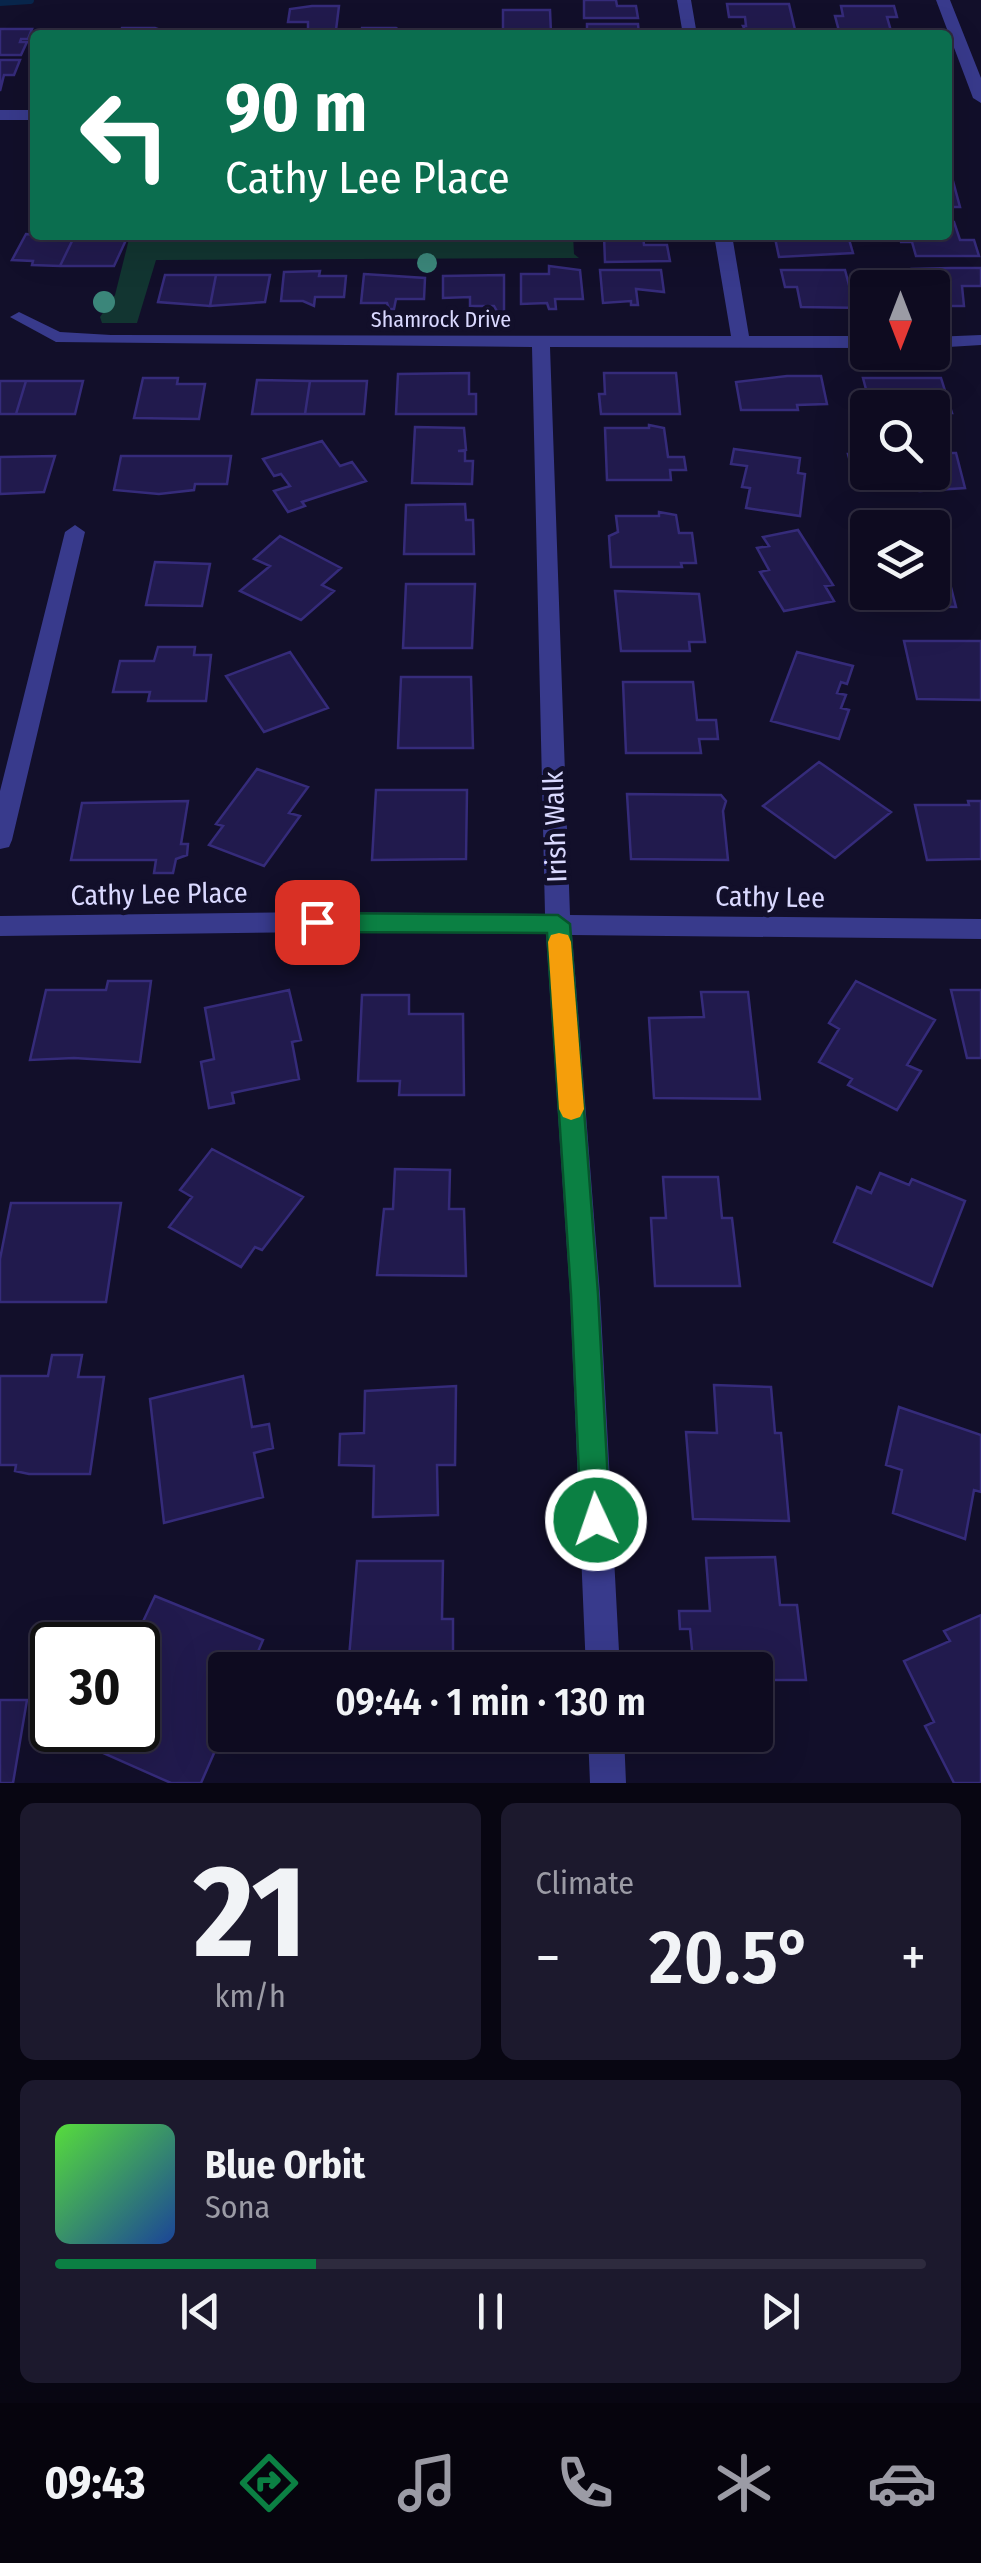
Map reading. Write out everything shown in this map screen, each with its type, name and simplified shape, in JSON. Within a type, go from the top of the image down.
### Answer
[{"type":"street","points":[[684,0],[689,30]]},
{"type":"street","points":[[942,0],[981,98]]},
{"type":"street","points":[[0,115],[30,115]]},
{"type":"street","points":[[724,240],[741,341]]},
{"type":"street","name":"Shamrock Drive","points":[[19,317],[56,336],[112,340],[850,342]]},
{"type":"street","points":[[950,342],[981,340]]},
{"type":"street","name":"Irish Walk","points":[[540,342],[558,924],[585,1294],[601,1652]]},
{"type":"street","points":[[0,840],[75,532]]},
{"type":"street","name":"Cathy Lee Place","points":[[0,926],[558,924]]},
{"type":"street","name":"Cathy Lee","points":[[558,924],[981,929]]},
{"type":"street","points":[[607,1752],[608,1783]]},
{"type":"green space","points":[[129,240],[573,240],[574,254],[579,258],[156,260],[137,323],[102,323],[100,317],[115,295]]},
{"type":"building","points":[[584,0],[616,0],[617,6],[636,6],[638,18],[584,18]]},
{"type":"building","points":[[727,4],[789,4],[795,30],[745,30],[745,17],[729,17]]},
{"type":"building","points":[[339,6],[336,30],[308,30],[308,22],[288,22],[290,9]]},
{"type":"building","points":[[841,6],[894,6],[897,17],[887,17],[891,30],[839,30],[835,16],[843,16]]},
{"type":"building","points":[[503,10],[550,10],[551,30],[503,30]]},
{"type":"building","points":[[587,24],[638,24],[639,30],[587,30]]},
{"type":"building","points":[[155,28],[160,30],[121,30]]},
{"type":"building","points":[[396,28],[399,30],[361,30]]},
{"type":"building","points":[[0,29],[32,29],[28,39],[21,39],[20,42],[27,42],[21,55],[0,55]]},
{"type":"building","points":[[0,60],[20,60],[14,75],[4,75],[0,91]]},
{"type":"building","points":[[952,177],[960,207],[952,207]]},
{"type":"building","points":[[954,222],[960,240],[974,240],[979,256],[916,256],[912,242],[901,242],[952,240]]},
{"type":"building","points":[[26,234],[30,234],[30,240],[73,240],[60,266],[12,260]]},
{"type":"building","points":[[73,240],[126,240],[114,266],[60,266]]},
{"type":"building","points":[[604,240],[644,240],[644,245],[667,245],[670,261],[605,262]]},
{"type":"building","points":[[775,240],[849,240],[853,253],[779,257]]},
{"type":"building","points":[[549,266],[580,270],[583,299],[555,299],[556,309],[549,309],[547,303],[521,304],[521,274],[549,274]]},
{"type":"building","points":[[981,268],[981,286],[962,286],[964,306],[950,306],[950,270],[912,269]]},
{"type":"building","points":[[600,270],[661,270],[664,292],[636,289],[638,305],[631,305],[631,301],[603,303]]},
{"type":"building","points":[[781,270],[845,270],[850,308],[801,307],[797,287],[785,287]]},
{"type":"building","points":[[320,271],[319,276],[346,276],[344,297],[315,297],[314,306],[303,301],[281,301],[284,272]]},
{"type":"building","points":[[364,274],[425,278],[424,299],[396,299],[394,309],[389,309],[387,303],[361,303]]},
{"type":"building","points":[[165,275],[216,275],[210,306],[158,302]]},
{"type":"building","points":[[216,275],[270,275],[265,302],[210,306]]},
{"type":"building","points":[[504,275],[504,313],[498,313],[494,306],[470,306],[470,297],[443,298],[443,276]]},
{"type":"building","points":[[469,373],[469,394],[476,394],[476,414],[396,414],[398,374]]},
{"type":"building","points":[[604,373],[676,373],[680,414],[601,414],[599,394],[605,394]]},
{"type":"building","points":[[821,376],[827,404],[797,405],[798,410],[741,410],[736,382]]},
{"type":"building","points":[[143,378],[178,378],[177,384],[205,384],[199,419],[134,418]]},
{"type":"building","points":[[863,378],[941,378],[945,390],[866,390]]},
{"type":"building","points":[[257,380],[310,381],[305,414],[252,414]]},
{"type":"building","points":[[0,381],[26,381],[16,414],[0,414]]},
{"type":"building","points":[[26,381],[83,381],[75,414],[16,414]]},
{"type":"building","points":[[310,381],[367,381],[364,414],[305,414]]},
{"type":"building","points":[[415,427],[464,428],[466,450],[458,451],[465,451],[465,461],[473,461],[472,484],[412,483]]},
{"type":"building","points":[[605,428],[664,428],[668,457],[684,457],[686,470],[670,470],[671,480],[607,480]]},
{"type":"building","points":[[322,441],[340,466],[352,462],[366,481],[302,502],[305,506],[288,512],[274,491],[290,486],[281,474],[274,476],[263,459]]},
{"type":"building","points":[[734,449],[800,458],[798,473],[805,474],[800,516],[746,508],[750,488],[742,487],[747,466],[731,464]]},
{"type":"building","points":[[950,453],[956,453],[965,488],[950,489]]},
{"type":"building","points":[[55,456],[44,492],[0,494],[0,457]]},
{"type":"building","points":[[121,456],[231,456],[227,484],[195,484],[194,490],[159,494],[114,490]]},
{"type":"building","points":[[465,504],[466,520],[473,520],[474,554],[404,554],[406,505]]},
{"type":"building","points":[[659,512],[676,515],[679,533],[692,533],[696,563],[681,563],[682,567],[611,567],[609,536],[618,532],[616,516],[659,516]]},
{"type":"building","points":[[798,530],[833,585],[825,586],[834,601],[784,611],[760,572],[769,570],[757,548],[769,546],[763,537]]},
{"type":"building","points":[[280,536],[341,568],[322,585],[334,591],[301,620],[240,591],[270,566],[254,559]]},
{"type":"building","points":[[155,562],[210,564],[202,606],[146,605]]},
{"type":"building","points":[[406,584],[475,584],[472,648],[403,648]]},
{"type":"building","points":[[950,584],[956,607],[950,607]]},
{"type":"building","points":[[615,591],[699,594],[705,642],[689,642],[690,651],[621,651]]},
{"type":"building","points":[[904,641],[981,641],[981,700],[917,699]]},
{"type":"building","points":[[158,647],[195,647],[194,655],[211,655],[206,701],[148,701],[150,692],[113,692],[120,661],[154,661]]},
{"type":"building","points":[[290,652],[328,708],[264,732],[226,676]]},
{"type":"building","points":[[797,652],[853,666],[847,684],[841,682],[837,693],[846,695],[841,708],[849,710],[839,739],[771,721]]},
{"type":"building","points":[[401,677],[471,677],[473,748],[398,748]]},
{"type":"building","points":[[623,682],[693,682],[697,720],[716,720],[718,739],[699,739],[701,753],[626,753]]},
{"type":"building","points":[[819,762],[891,812],[835,858],[763,806]]},
{"type":"building","points":[[257,769],[308,787],[289,813],[300,816],[264,866],[209,845],[223,826],[216,824]]},
{"type":"building","points":[[376,790],[467,790],[466,859],[372,860]]},
{"type":"building","points":[[627,794],[721,795],[726,801],[723,811],[728,860],[631,859]]},
{"type":"building","points":[[188,801],[181,844],[188,844],[187,855],[176,859],[173,873],[154,873],[156,860],[71,860],[82,803]]},
{"type":"building","points":[[968,801],[981,801],[981,859],[927,860],[915,805],[969,805]]},
{"type":"building","points":[[108,981],[151,981],[140,1062],[30,1060],[46,990],[106,990]]},
{"type":"building","points":[[856,981],[935,1020],[907,1065],[921,1071],[897,1110],[848,1085],[852,1079],[819,1062],[839,1029],[829,1023]]},
{"type":"building","points":[[289,990],[301,1040],[292,1042],[299,1079],[232,1093],[234,1103],[209,1108],[201,1062],[214,1059],[205,1008]]},
{"type":"building","points":[[951,990],[981,990],[981,1058],[967,1058]]},
{"type":"building","points":[[701,992],[748,992],[760,1099],[654,1098],[649,1018],[704,1017]]},
{"type":"building","points":[[362,995],[409,995],[409,1014],[463,1014],[464,1095],[399,1095],[400,1081],[358,1081]]},
{"type":"building","points":[[212,1149],[303,1197],[262,1250],[255,1247],[241,1267],[169,1227],[192,1197],[180,1190]]},
{"type":"building","points":[[395,1169],[450,1170],[449,1209],[464,1209],[466,1276],[377,1275],[384,1209],[393,1209]]},
{"type":"building","points":[[880,1173],[909,1185],[912,1179],[965,1201],[932,1286],[834,1242],[857,1187],[871,1193]]},
{"type":"building","points":[[663,1177],[718,1177],[722,1218],[732,1218],[740,1286],[655,1286],[651,1218],[666,1218]]},
{"type":"building","points":[[11,1203],[121,1203],[106,1302],[0,1302],[0,1259]]},
{"type":"building","points":[[52,1355],[82,1355],[78,1377],[104,1377],[90,1474],[29,1474],[15,1471],[16,1465],[0,1465],[0,1376],[48,1376]]},
{"type":"building","points":[[243,1376],[252,1427],[269,1424],[273,1448],[254,1453],[263,1497],[164,1523],[150,1399]]},
{"type":"building","points":[[714,1385],[771,1387],[775,1433],[781,1433],[789,1521],[693,1519],[686,1432],[717,1433]]},
{"type":"building","points":[[456,1386],[455,1465],[437,1465],[438,1515],[373,1517],[374,1466],[339,1465],[340,1434],[364,1433],[365,1391]]},
{"type":"building","points":[[899,1407],[981,1435],[981,1492],[974,1490],[965,1539],[893,1513],[902,1470],[886,1465]]},
{"type":"building","points":[[775,1557],[780,1605],[797,1605],[806,1680],[773,1680],[773,1652],[692,1652],[690,1629],[680,1629],[679,1611],[710,1611],[706,1558]]},
{"type":"building","points":[[357,1561],[443,1561],[442,1619],[453,1619],[453,1652],[349,1652]]},
{"type":"building","points":[[155,1596],[263,1640],[258,1652],[208,1652],[208,1752],[215,1752],[201,1783],[171,1783],[103,1753],[160,1752],[160,1622],[143,1622]]},
{"type":"building","points":[[981,1615],[981,1783],[954,1783],[925,1726],[934,1722],[904,1661],[950,1641],[944,1631]]},
{"type":"building","points":[[0,1700],[27,1700],[13,1783],[0,1783]]},
{"type":"waterway","points":[[0,2],[30,0]]},
{"type":"slow traffic","points":[[559,942],[571,1109]]},
{"type":"route","points":[[317,922],[558,924],[585,1294],[596,1520]]}]
